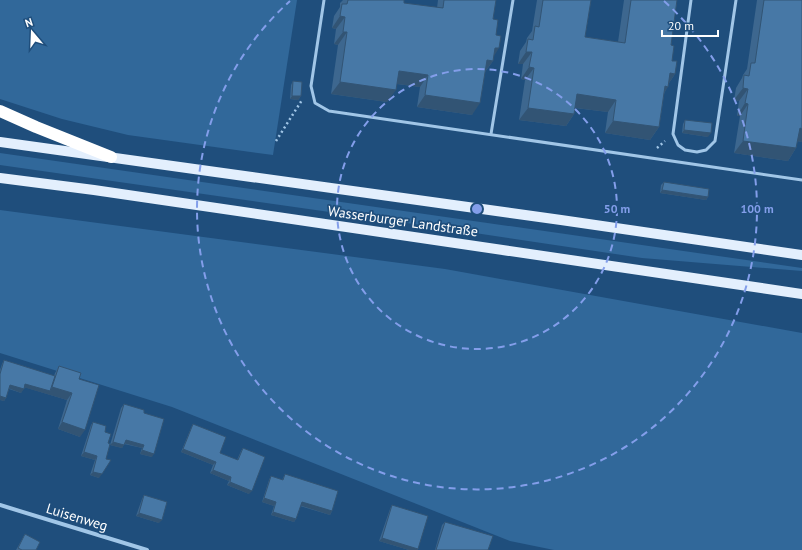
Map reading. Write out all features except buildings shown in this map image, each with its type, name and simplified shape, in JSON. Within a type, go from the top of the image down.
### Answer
[{"type":"highway","points":[[0,111],[111,157]]},
{"type":"main road","name":"Wasserburger Landstraße","points":[[0,142],[802,255]]},
{"type":"main road","name":"Wasserburger Landstraße","points":[[0,178],[102,191],[802,294]]},
{"type":"street","name":"Luisenweg","points":[[0,506],[148,550]]},
{"type":"lane","points":[[324,0],[311,86],[315,103],[329,111],[802,180]]},
{"type":"lane","points":[[491,134],[513,0]]},
{"type":"lane","points":[[691,0],[673,134],[678,145],[685,150],[698,152],[706,150],[715,141],[736,0]]},
{"type":"path","points":[[276,141],[311,86]]},
{"type":"path","points":[[652,158],[654,150],[673,134]]},
{"type":"shaded area","points":[[0,0],[297,0],[273,155],[128,135],[62,119],[0,99]]},
{"type":"shaded area","points":[[0,153],[802,268],[802,271],[642,258],[0,165]]},
{"type":"shaded area","points":[[0,210],[445,269],[802,333],[802,550],[554,550],[510,541],[172,407],[0,353]]}]
